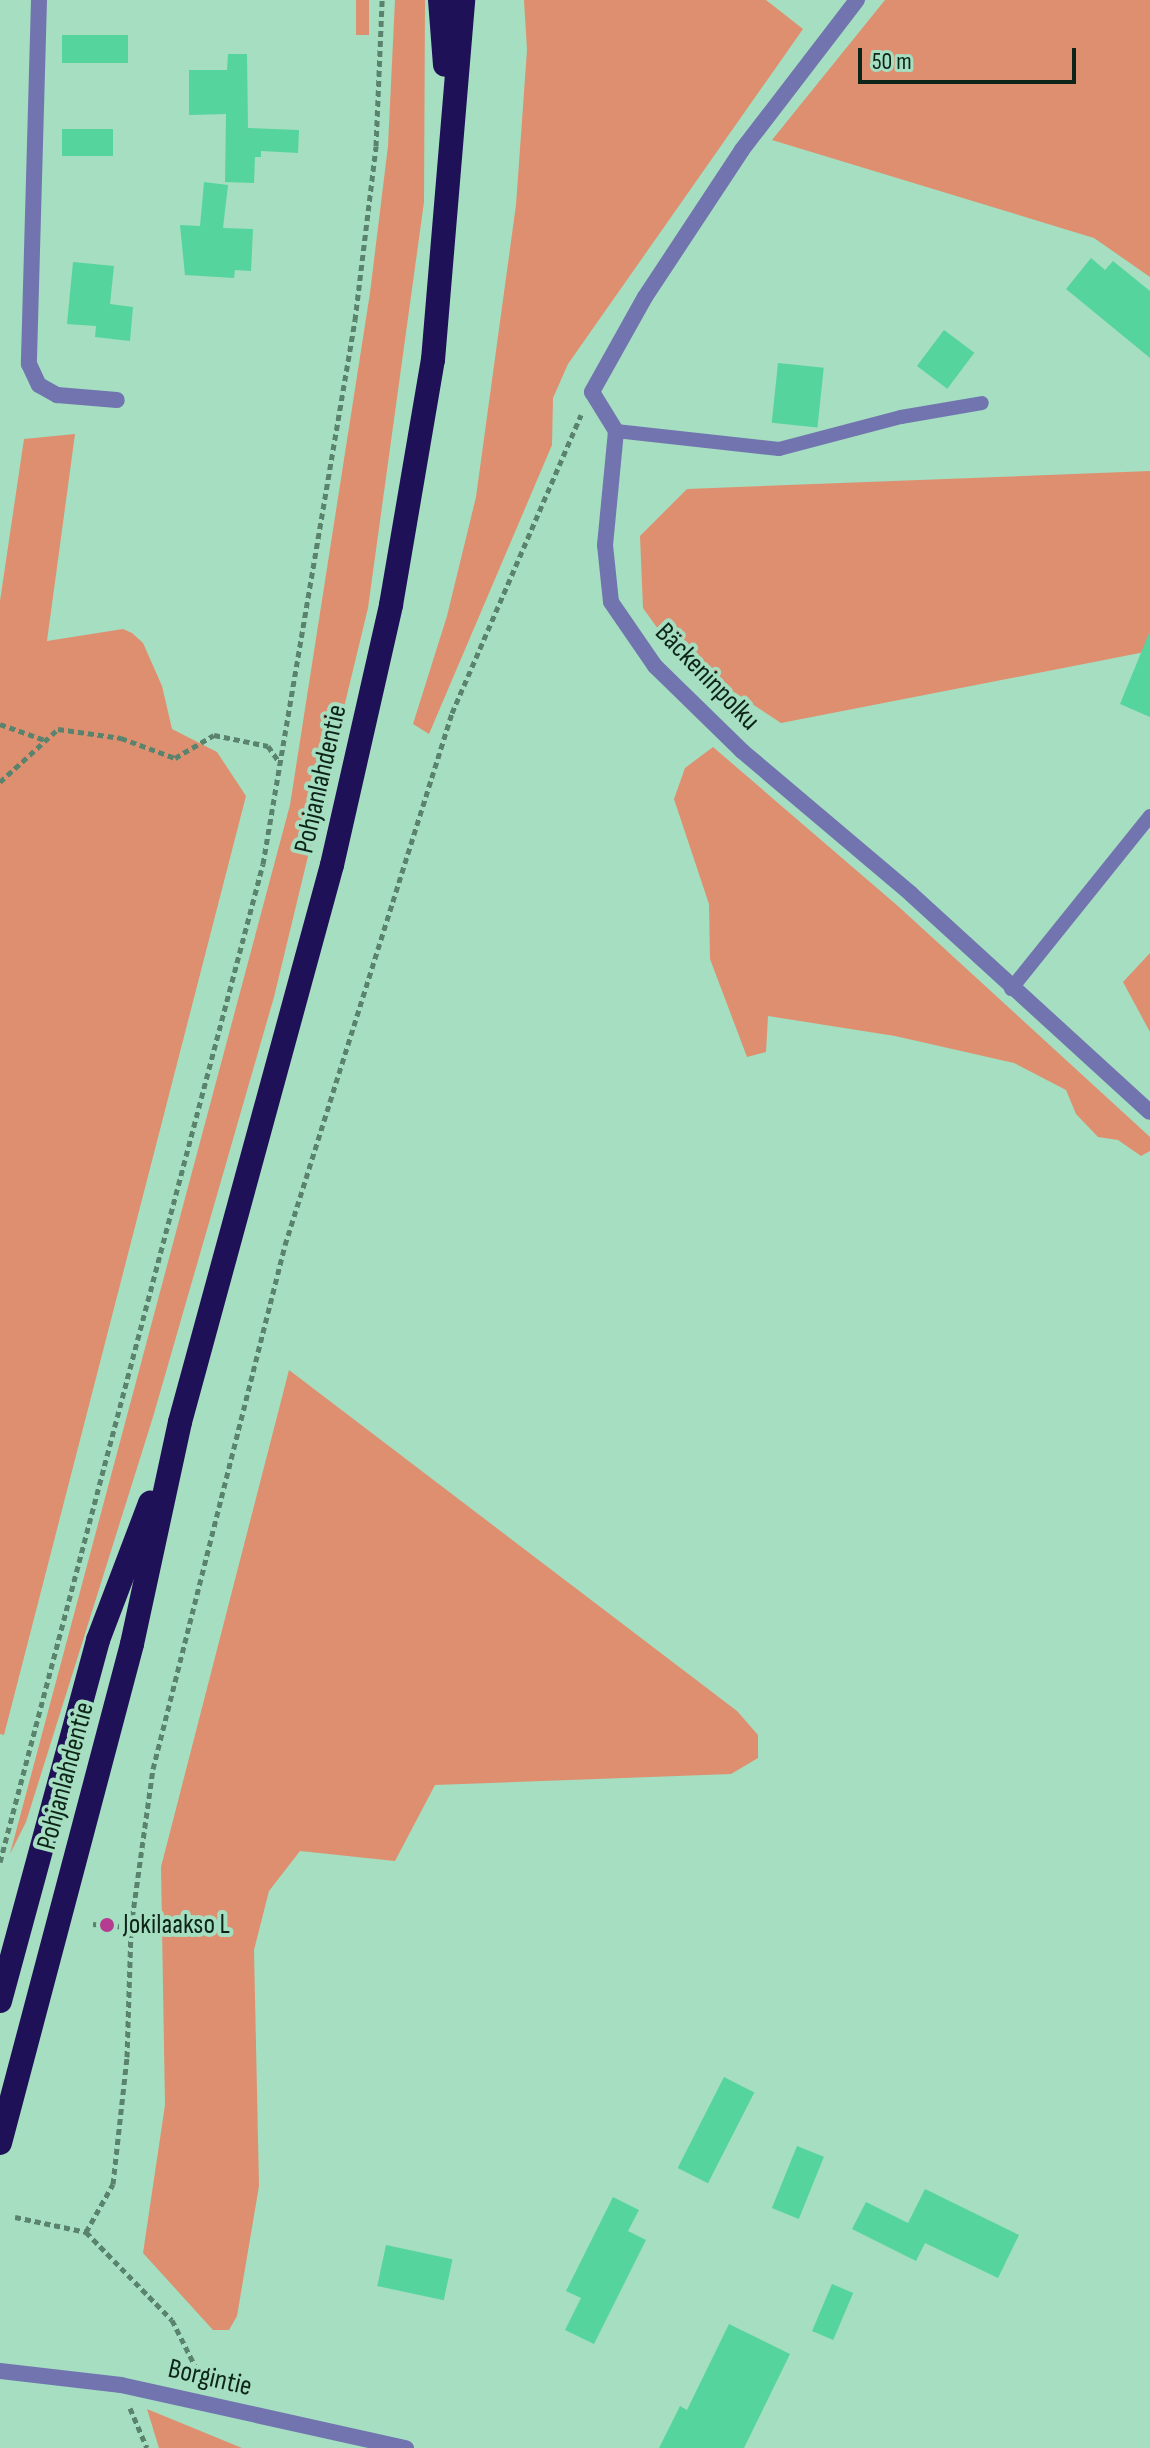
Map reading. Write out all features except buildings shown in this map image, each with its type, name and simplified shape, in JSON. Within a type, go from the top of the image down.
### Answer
[{"type":"highway","name":"Pohjanlahdentie","points":[[440,0],[451,137]]},
{"type":"highway","name":"Pohjanlahdentie","points":[[0,2143],[132,1644],[180,1422],[332,865],[391,605],[433,360],[463,0]]},
{"type":"highway","name":"Pohjanlahdentie","points":[[0,2001],[98,1640],[180,1422]]},
{"type":"street","points":[[39,0],[29,364],[39,385],[57,395],[117,400]]},
{"type":"street","points":[[616,431],[592,392],[645,297],[742,150],[857,0]]},
{"type":"street","name":"Bäckeninpolku","points":[[616,431],[605,545],[611,602],[627,630],[742,751],[911,894],[1011,989],[1150,1112]]},
{"type":"street","name":"Borgintie","points":[[0,2371],[121,2385],[406,2448]]},
{"type":"lane","points":[[616,431],[779,449],[901,417],[982,403]]},
{"type":"lane","points":[[1011,989],[1150,816]]},
{"type":"path","points":[[0,1862],[234,985],[280,764],[355,320],[376,146],[382,0]]},
{"type":"path","points":[[86,2232],[113,2184],[127,2057],[131,1927],[153,1769],[285,1245],[452,713],[592,392]]},
{"type":"path","points":[[0,724],[46,740]]},
{"type":"path","points":[[0,782],[58,729],[121,738],[175,758],[214,735],[268,746],[280,764]]},
{"type":"path","points":[[93,1924],[131,1927]]},
{"type":"path","points":[[15,2217],[86,2232],[172,2320],[211,2405]]},
{"type":"path","points":[[121,2385],[147,2448]]},
{"type":"shaded area","points":[[356,0],[369,0],[369,35],[356,35]]},
{"type":"shaded area","points":[[395,0],[425,0],[424,202],[368,608],[274,997],[153,1417],[26,1822],[10,1854],[290,805],[370,293],[388,146]]},
{"type":"shaded area","points":[[524,0],[766,0],[803,29],[568,364],[553,398],[552,445],[429,734],[413,724],[447,616],[476,497],[516,205],[527,50]]},
{"type":"shaded area","points":[[885,0],[1150,0],[1150,277],[1094,238],[772,140]]},
{"type":"shaded area","points":[[75,434],[47,641],[123,629],[132,633],[143,643],[162,686],[172,729],[217,752],[246,796],[4,1735],[0,1734],[0,601],[24,439]]},
{"type":"shaded area","points":[[1150,471],[1150,651],[781,723],[676,654],[643,608],[640,536],[687,489]]},
{"type":"shaded area","points":[[713,747],[899,907],[1150,1137],[1150,1151],[1141,1156],[1118,1140],[1098,1137],[1076,1114],[1066,1090],[1014,1063],[895,1036],[768,1016],[766,1052],[747,1057],[710,959],[709,904],[674,799],[685,768]]},
{"type":"shaded area","points":[[1150,953],[1150,1032],[1123,982]]},
{"type":"shaded area","points":[[289,1370],[737,1711],[758,1735],[758,1758],[731,1774],[435,1785],[395,1861],[300,1851],[269,1891],[254,1950],[259,2186],[237,2316],[229,2330],[213,2330],[143,2253],[165,2105],[161,1867]]},
{"type":"shaded area","points":[[147,2409],[242,2448],[159,2448]]},
{"type":"place","name":"Jokilaakso L","points":[[107,1925]]}]
